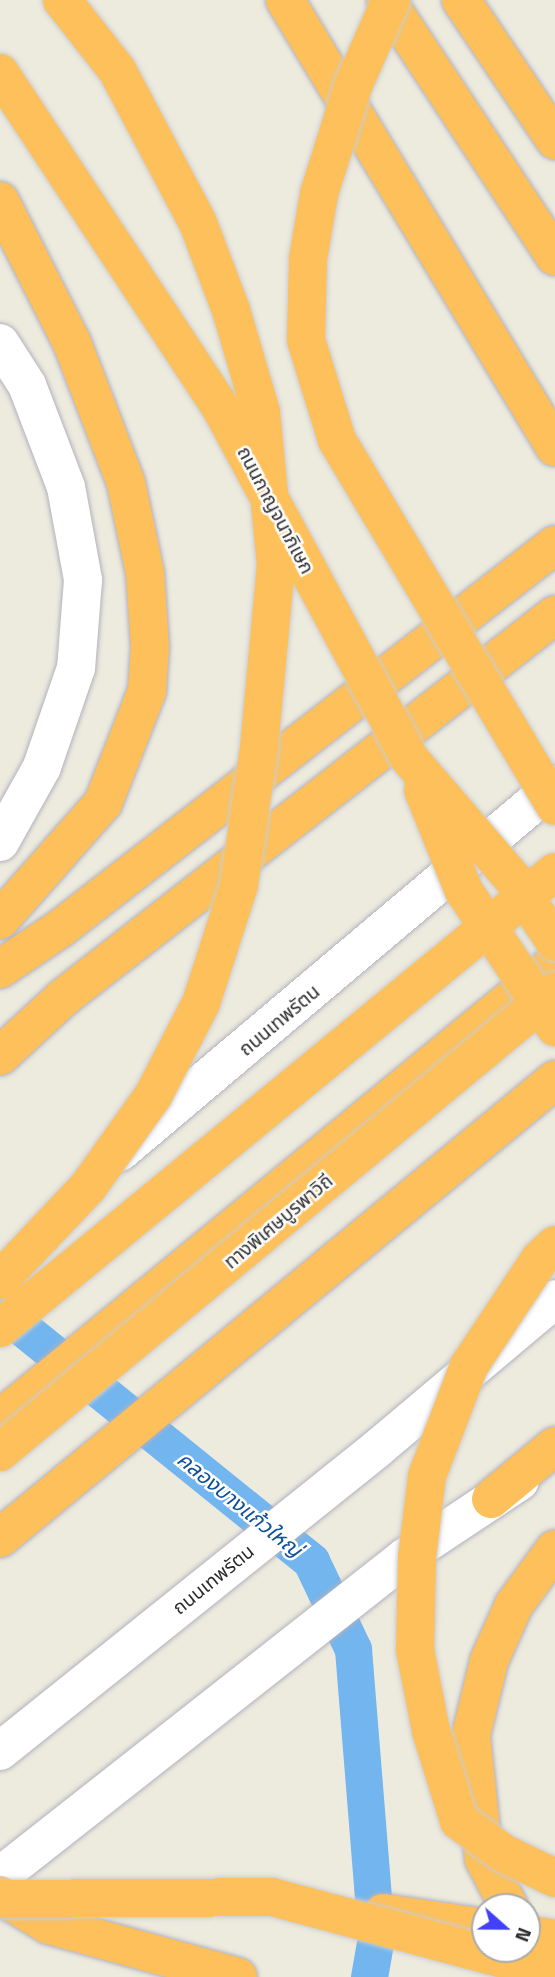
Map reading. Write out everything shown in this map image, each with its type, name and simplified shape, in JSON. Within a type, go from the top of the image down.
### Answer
[{"type":"highway","points":[[0,1280],[88,1187],[153,1096],[201,1003],[239,885],[259,748],[276,565],[261,412],[217,273],[198,223],[117,70],[62,0]]},
{"type":"highway","points":[[285,0],[555,447]]},
{"type":"highway","points":[[386,0],[555,256]]},
{"type":"highway","points":[[391,0],[353,86],[319,194],[308,259],[306,340],[337,440],[555,806]]},
{"type":"highway","points":[[461,0],[555,140]]},
{"type":"highway","name":"ถนนกาญจนาภิเษก","points":[[0,73],[222,410],[410,758],[513,880],[555,942]]},
{"type":"highway","points":[[0,201],[72,343],[126,483],[145,573],[149,647],[147,691],[103,803],[0,920]]},
{"type":"highway","points":[[0,969],[61,928],[555,545]]},
{"type":"highway","points":[[0,1056],[64,996],[555,615]]},
{"type":"highway","points":[[410,758],[464,891],[555,1027]]},
{"type":"highway","points":[[0,1328],[555,872]]},
{"type":"highway","points":[[0,1419],[555,963]]},
{"type":"highway","name":"ทางพิเศษบูรพาวิถี","points":[[0,1452],[555,991]]},
{"type":"highway","points":[[0,1538],[555,1080]]},
{"type":"highway","points":[[0,1553],[129,1446],[248,1361],[555,1110]]},
{"type":"highway","points":[[555,1245],[540,1259],[469,1366],[427,1476],[417,1558],[415,1650],[430,1731],[459,1821],[503,1853],[555,1878]]},
{"type":"highway","points":[[491,1499],[555,1446]]},
{"type":"highway","points":[[502,1893],[484,1859],[471,1735],[489,1661],[514,1605],[555,1549]]},
{"type":"highway","points":[[0,1897],[272,1897],[471,1926]]},
{"type":"highway","points":[[0,1897],[49,1925],[239,1977]]},
{"type":"highway","points":[[272,1897],[555,1973]]},
{"type":"highway","points":[[541,1950],[555,1965]]},
{"type":"main road","points":[[0,343],[27,385],[66,487],[83,580],[76,668],[43,767],[0,842]]},
{"type":"main road","name":"ถนนเทพรัตน","points":[[12,1242],[555,785]]},
{"type":"main road","name":"ถนนเทพรัตน","points":[[0,1751],[378,1448],[555,1299]]},
{"type":"main road","points":[[0,1876],[404,1558],[491,1499],[555,1461]]},
{"type":"waterway","name":"คลองบางแก้วใหญ่","points":[[0,1310],[311,1561],[353,1649],[376,1937],[369,1977]]}]
